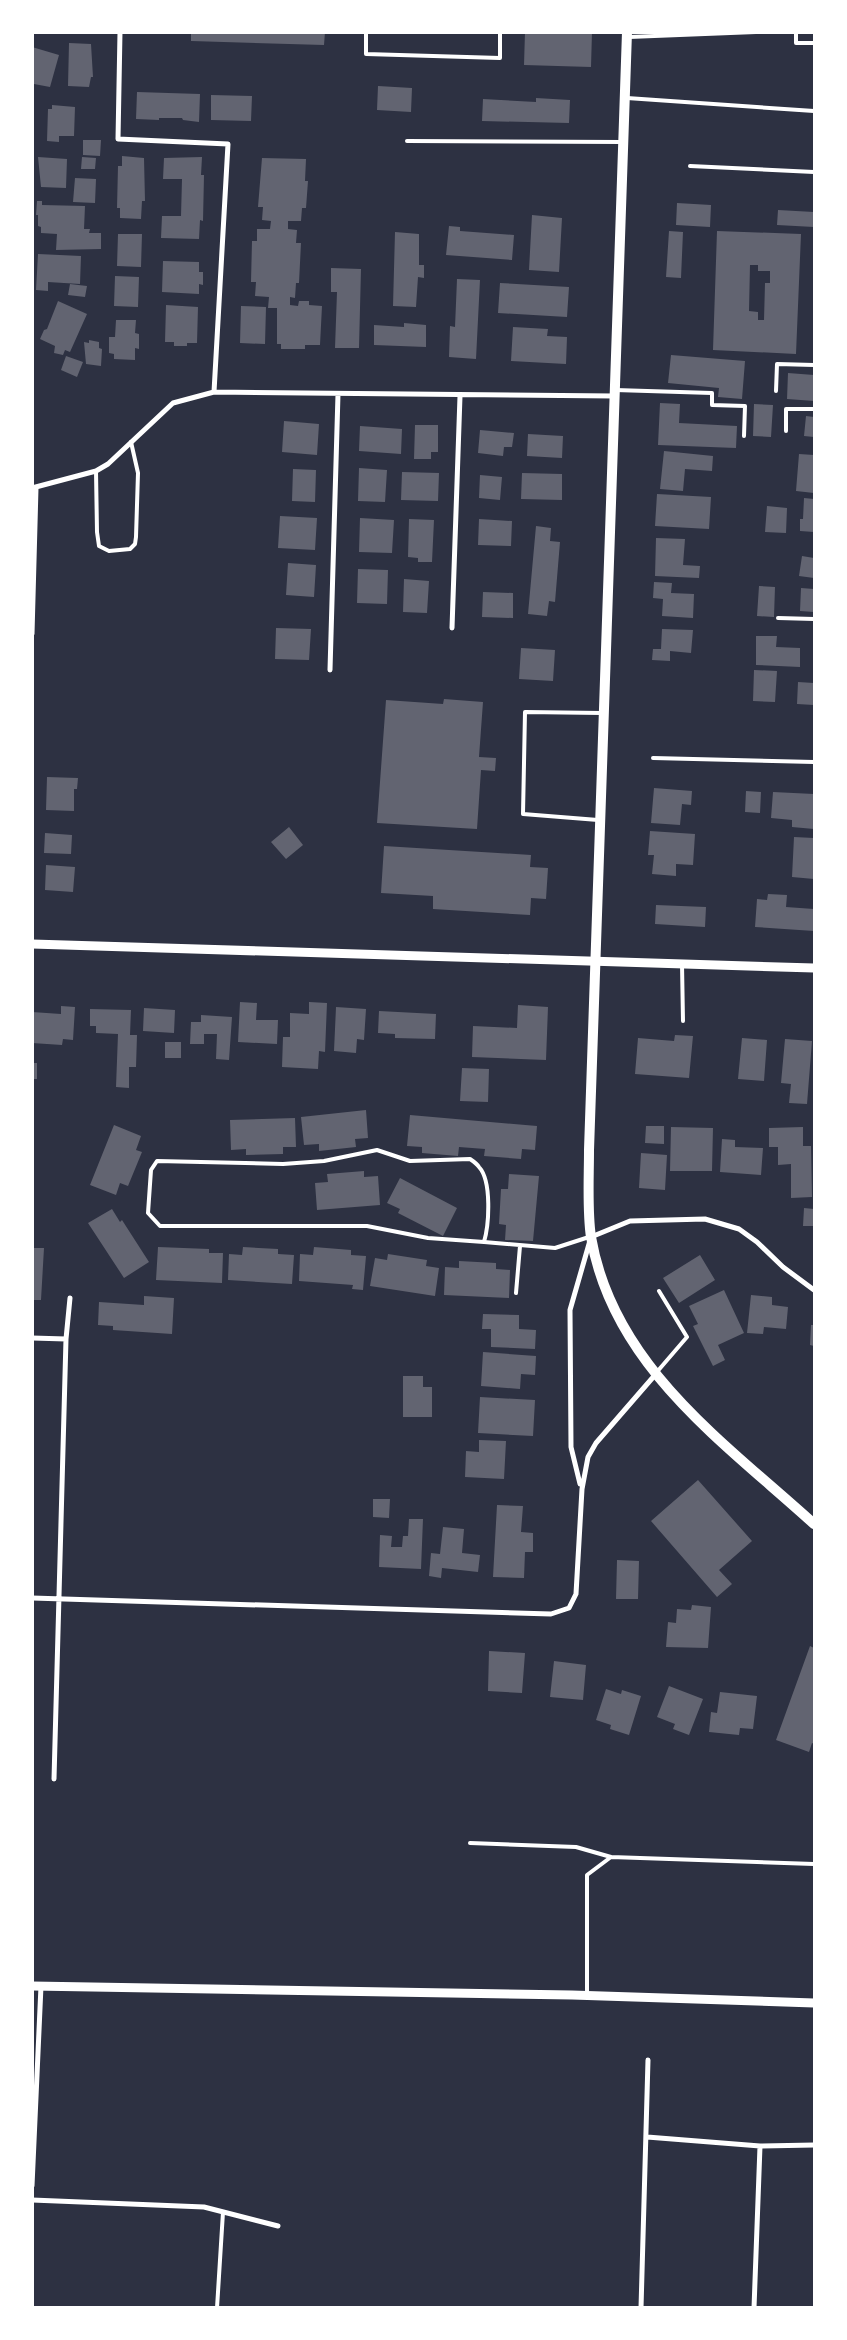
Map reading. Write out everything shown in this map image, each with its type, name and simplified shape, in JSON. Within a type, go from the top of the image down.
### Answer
[{"type":"main road","points":[[627,35],[589,1150],[591,1237],[607,1295],[630,1339],[655,1375],[724,1446],[761,1475],[814,1524]]},
{"type":"street","points":[[120,32],[118,139],[228,144],[227,189],[214,392]]},
{"type":"street","points":[[32,634],[34,488],[96,472],[108,464],[131,441],[174,404],[214,392],[460,396],[615,393]]},
{"type":"street","points":[[330,670],[338,394]]},
{"type":"street","points":[[452,628],[460,396]]},
{"type":"street","points":[[32,944],[814,968]]},
{"type":"street","points":[[582,1489],[571,1447],[570,1310],[591,1237],[630,1221],[705,1219],[739,1229],[758,1242],[783,1267],[814,1290]]},
{"type":"street","points":[[54,1779],[66,1339],[70,1298]]},
{"type":"street","points":[[32,1338],[66,1339]]},
{"type":"street","points":[[32,1598],[551,1614],[569,1608],[576,1594],[582,1489],[588,1458],[596,1443],[655,1375]]},
{"type":"street","points":[[32,2186],[37,1986],[587,1995],[814,2003]]},
{"type":"street","points":[[641,2308],[648,2060]]},
{"type":"street","points":[[647,2137],[760,2146],[814,2145]]},
{"type":"street","points":[[754,2308],[760,2146]]},
{"type":"street","points":[[32,2200],[204,2207],[278,2226]]},
{"type":"lane","points":[[366,32],[366,54],[500,58],[500,32]]},
{"type":"lane","points":[[627,35],[756,32]]},
{"type":"lane","points":[[796,32],[796,44],[814,43]]},
{"type":"lane","points":[[624,98],[814,110]]},
{"type":"lane","points":[[407,141],[623,142]]},
{"type":"lane","points":[[690,166],[814,172]]},
{"type":"lane","points":[[776,391],[777,364],[814,365]]},
{"type":"lane","points":[[615,393],[712,394],[712,405],[745,406],[744,436]]},
{"type":"lane","points":[[786,431],[786,409],[814,409]]},
{"type":"lane","points":[[96,472],[99,546],[109,551],[130,549],[135,544],[136,537],[138,473],[131,441]]},
{"type":"lane","points":[[778,618],[814,619]]},
{"type":"lane","points":[[600,820],[523,814],[525,712],[605,713]]},
{"type":"lane","points":[[653,758],[814,762]]},
{"type":"lane","points":[[682,964],[684,1020]]},
{"type":"lane","points":[[484,1242],[487,1232],[488,1186],[480,1168],[470,1159],[410,1161],[377,1150],[324,1160],[283,1164],[157,1161],[151,1170],[148,1212],[160,1226],[367,1226],[428,1238],[555,1248],[591,1237]]},
{"type":"lane","points":[[516,1293],[520,1246]]},
{"type":"lane","points":[[655,1375],[687,1337],[659,1291]]},
{"type":"lane","points":[[470,1843],[576,1847],[611,1857],[814,1864]]},
{"type":"lane","points":[[587,1995],[587,1875],[611,1857]]},
{"type":"lane","points":[[217,2308],[223,2212]]},
{"type":"building","points":[[191,32],[325,32],[324,45],[191,41]]},
{"type":"building","points":[[525,32],[592,32],[591,67],[524,65]]},
{"type":"building","points":[[69,43],[91,44],[93,77],[91,77],[89,87],[68,86]]},
{"type":"building","points":[[32,47],[59,55],[50,87],[34,84],[32,88]]},
{"type":"building","points":[[378,86],[412,88],[411,112],[377,110]]},
{"type":"building","points":[[137,92],[200,94],[199,122],[183,120],[182,118],[136,119]]},
{"type":"building","points":[[211,95],[252,96],[251,121],[211,120]]},
{"type":"building","points":[[536,98],[570,100],[569,123],[482,121],[483,99],[536,102]]},
{"type":"building","points":[[52,105],[75,107],[74,136],[59,136],[59,142],[47,141],[48,109],[52,109]]},
{"type":"building","points":[[83,140],[101,140],[100,156],[83,155]]},
{"type":"building","points":[[122,156],[144,158],[145,201],[142,201],[141,219],[120,218],[120,208],[117,208],[118,166],[122,166]]},
{"type":"building","points":[[38,157],[67,159],[66,188],[41,187]]},
{"type":"building","points":[[82,157],[96,158],[95,169],[81,169]]},
{"type":"building","points":[[202,157],[201,175],[204,175],[203,221],[200,220],[199,239],[161,238],[162,216],[181,216],[182,179],[163,179],[164,158]]},
{"type":"building","points":[[262,158],[306,159],[305,181],[308,181],[306,208],[302,208],[301,221],[288,221],[288,229],[297,230],[296,243],[301,243],[299,283],[296,283],[295,298],[290,297],[290,305],[298,306],[299,301],[309,301],[309,305],[322,306],[320,345],[305,345],[305,349],[281,349],[281,344],[277,344],[277,308],[268,308],[269,297],[255,296],[256,282],[251,282],[252,241],[257,241],[257,229],[270,229],[271,221],[262,220],[263,207],[258,207]]},
{"type":"building","points":[[75,178],[96,179],[95,203],[73,202]]},
{"type":"building","points":[[37,201],[42,201],[42,205],[85,206],[84,229],[90,229],[89,233],[101,233],[101,249],[56,250],[57,234],[41,233],[41,227],[38,226],[38,215],[36,215]]},
{"type":"building","points":[[677,203],[711,205],[710,227],[676,225]]},
{"type":"building","points":[[778,210],[814,212],[814,227],[777,225]]},
{"type":"building","points":[[532,215],[562,218],[559,272],[529,270]]},
{"type":"building","points":[[449,226],[460,227],[460,231],[514,235],[512,260],[446,255]]},
{"type":"building","points":[[669,231],[683,232],[681,278],[666,277]]},
{"type":"building","points":[[717,231],[801,234],[796,354],[713,350]],"holes":[[[750,265],[758,265],[758,271],[770,271],[770,283],[765,283],[764,320],[758,320],[758,312],[749,311]]]},
{"type":"building","points":[[395,232],[419,234],[419,265],[424,265],[424,278],[418,277],[416,307],[393,306]]},
{"type":"building","points":[[118,234],[142,234],[141,267],[117,266]]},
{"type":"building","points":[[38,254],[81,256],[80,284],[48,282],[48,291],[36,290]]},
{"type":"building","points":[[163,261],[199,262],[199,272],[203,272],[203,285],[199,284],[199,294],[162,292]]},
{"type":"building","points":[[331,268],[361,269],[359,348],[335,348],[337,292],[331,292]]},
{"type":"building","points":[[115,276],[139,277],[138,307],[114,306]]},
{"type":"building","points":[[457,279],[480,280],[476,359],[449,357],[450,326],[455,327]]},
{"type":"building","points":[[500,283],[569,287],[567,317],[498,313]]},
{"type":"building","points":[[70,284],[87,286],[85,297],[68,295]]},
{"type":"building","points":[[58,301],[87,314],[70,352],[65,350],[63,355],[54,353],[55,346],[40,339],[44,330],[47,329]]},
{"type":"building","points":[[166,305],[198,307],[197,343],[187,343],[187,346],[174,346],[174,342],[165,342]]},
{"type":"building","points":[[241,306],[266,307],[265,344],[240,343]]},
{"type":"building","points":[[116,320],[136,320],[135,333],[139,334],[139,349],[135,348],[135,360],[114,359],[114,354],[109,353],[109,337],[115,337]]},
{"type":"building","points":[[404,323],[426,325],[426,347],[374,345],[374,325],[404,327]]},
{"type":"building","points":[[513,327],[548,329],[547,336],[567,337],[566,364],[511,361]]},
{"type":"building","points":[[89,340],[99,342],[99,348],[102,349],[101,366],[86,364],[84,342],[89,343]]},
{"type":"building","points":[[671,355],[745,361],[742,399],[718,397],[719,388],[668,383]]},
{"type":"building","points":[[66,356],[83,362],[77,377],[61,370]]},
{"type":"building","points":[[788,373],[814,375],[814,401],[787,399]]},
{"type":"building","points":[[660,403],[680,404],[679,423],[737,426],[736,448],[658,445]]},
{"type":"building","points":[[754,404],[773,405],[771,437],[753,436]]},
{"type":"building","points":[[806,416],[814,417],[814,437],[804,436]]},
{"type":"building","points":[[284,421],[319,424],[317,455],[282,452]]},
{"type":"building","points":[[415,425],[438,425],[438,452],[431,452],[431,459],[414,459]]},
{"type":"building","points":[[360,426],[402,429],[401,454],[359,451]]},
{"type":"building","points":[[480,430],[514,433],[512,447],[504,447],[503,456],[478,453]]},
{"type":"building","points":[[528,434],[563,436],[562,458],[527,456]]},
{"type":"building","points":[[664,451],[713,456],[712,471],[685,469],[683,491],[660,489]]},
{"type":"building","points":[[799,454],[814,455],[814,493],[796,491]]},
{"type":"building","points":[[359,468],[387,470],[385,502],[358,501]]},
{"type":"building","points":[[293,469],[316,470],[315,502],[292,501]]},
{"type":"building","points":[[402,472],[439,473],[438,501],[401,500]]},
{"type":"building","points":[[522,473],[562,474],[562,500],[521,499]]},
{"type":"building","points":[[480,475],[502,477],[500,500],[479,498]]},
{"type":"building","points":[[657,494],[711,497],[709,529],[655,526]]},
{"type":"building","points":[[804,498],[814,499],[814,532],[800,531],[800,519],[803,519]]},
{"type":"building","points":[[767,506],[787,508],[786,533],[765,532]]},
{"type":"building","points":[[280,516],[317,518],[315,550],[278,548]]},
{"type":"building","points":[[360,518],[394,520],[392,553],[359,552]]},
{"type":"building","points":[[409,519],[434,520],[432,562],[418,562],[418,558],[408,557]]},
{"type":"building","points":[[479,519],[512,521],[511,546],[478,545]]},
{"type":"building","points":[[536,526],[551,528],[550,541],[560,542],[555,602],[549,601],[547,616],[528,614]]},
{"type":"building","points":[[656,538],[685,539],[683,565],[700,566],[699,578],[655,576]]},
{"type":"building","points":[[802,556],[814,558],[814,578],[799,576]]},
{"type":"building","points":[[288,563],[316,565],[314,597],[286,595]]},
{"type":"building","points":[[358,569],[388,570],[387,604],[357,603]]},
{"type":"building","points":[[404,579],[429,581],[427,613],[403,612]]},
{"type":"building","points":[[654,582],[672,583],[671,593],[694,594],[693,618],[662,616],[663,599],[653,598]]},
{"type":"building","points":[[759,586],[775,587],[774,617],[757,616]]},
{"type":"building","points":[[801,588],[814,589],[814,612],[800,611]]},
{"type":"building","points":[[483,592],[513,593],[513,618],[482,617]]},
{"type":"building","points":[[276,628],[311,629],[309,660],[275,659]]},
{"type":"building","points":[[662,629],[693,630],[691,653],[670,651],[670,661],[652,660],[653,649],[661,649]]},
{"type":"building","points":[[756,636],[777,636],[776,647],[800,648],[800,667],[756,665]]},
{"type":"building","points":[[521,648],[555,650],[553,681],[519,679]]},
{"type":"building","points":[[754,670],[777,671],[775,702],[753,701]]},
{"type":"building","points":[[798,682],[814,683],[814,705],[797,704]]},
{"type":"building","points":[[444,699],[483,702],[479,757],[496,758],[495,771],[481,770],[477,829],[377,823],[386,700],[443,704]]},
{"type":"building","points":[[47,777],[78,778],[77,789],[74,789],[74,811],[46,810]]},
{"type":"building","points":[[654,788],[692,791],[691,805],[682,804],[680,825],[651,823]]},
{"type":"building","points":[[746,791],[761,792],[760,813],[745,812]]},
{"type":"building","points":[[773,792],[814,794],[814,829],[792,827],[792,820],[771,818]]},
{"type":"building","points":[[289,827],[303,845],[286,859],[271,842]]},
{"type":"building","points":[[650,831],[695,834],[693,865],[676,864],[676,876],[652,874],[654,855],[648,855]]},
{"type":"building","points":[[45,833],[72,835],[71,854],[44,853]]},
{"type":"building","points":[[794,837],[814,838],[814,879],[792,877]]},
{"type":"building","points":[[384,846],[531,855],[530,867],[548,868],[546,899],[531,898],[530,915],[433,909],[433,896],[381,893]]},
{"type":"building","points":[[46,865],[75,867],[73,892],[45,890]]},
{"type":"building","points":[[768,894],[787,895],[786,907],[814,909],[814,931],[755,927],[757,899],[767,900]]},
{"type":"building","points":[[656,905],[706,907],[705,927],[655,924]]},
{"type":"building","points":[[240,1002],[257,1003],[256,1020],[278,1020],[277,1044],[238,1042]]},
{"type":"building","points":[[309,1002],[327,1003],[325,1052],[319,1051],[318,1069],[282,1067],[283,1037],[290,1037],[290,1013],[309,1014]]},
{"type":"building","points":[[518,1005],[548,1007],[546,1060],[472,1057],[473,1026],[517,1028]]},
{"type":"building","points":[[61,1006],[75,1007],[73,1040],[63,1039],[62,1045],[32,1043],[32,1012],[61,1014]]},
{"type":"building","points":[[336,1007],[366,1009],[364,1040],[357,1039],[356,1053],[334,1051]]},
{"type":"building","points":[[144,1008],[175,1010],[174,1033],[143,1031]]},
{"type":"building","points":[[90,1009],[131,1010],[130,1035],[137,1035],[136,1067],[129,1067],[129,1088],[116,1087],[118,1034],[96,1033],[96,1026],[90,1026]]},
{"type":"building","points":[[379,1011],[436,1014],[435,1039],[395,1038],[395,1034],[378,1033]]},
{"type":"building","points":[[201,1015],[232,1017],[229,1060],[216,1059],[217,1034],[204,1034],[204,1044],[190,1044],[191,1022],[201,1022]]},
{"type":"building","points":[[675,1035],[693,1036],[689,1078],[635,1074],[638,1038],[674,1041]]},
{"type":"building","points":[[742,1038],[767,1040],[764,1081],[738,1079]]},
{"type":"building","points":[[785,1039],[812,1041],[807,1104],[789,1103],[791,1084],[781,1083]]},
{"type":"building","points":[[165,1042],[181,1042],[181,1058],[165,1058]]},
{"type":"building","points":[[32,1063],[37,1063],[37,1079],[32,1079]]},
{"type":"building","points":[[462,1068],[489,1069],[488,1102],[460,1101]]},
{"type":"building","points":[[366,1110],[368,1138],[355,1139],[356,1147],[319,1151],[319,1144],[304,1145],[301,1117]]},
{"type":"building","points":[[410,1115],[537,1126],[535,1150],[522,1149],[521,1159],[484,1156],[485,1149],[459,1147],[458,1156],[422,1153],[422,1147],[407,1146]]},
{"type":"building","points":[[295,1118],[296,1147],[283,1147],[283,1154],[246,1155],[246,1149],[231,1150],[230,1120]]},
{"type":"building","points":[[114,1125],[141,1136],[136,1150],[142,1152],[128,1186],[120,1183],[116,1195],[90,1185]]},
{"type":"building","points":[[646,1126],[664,1126],[664,1144],[645,1143]]},
{"type":"building","points":[[671,1127],[713,1128],[712,1171],[670,1171]]},
{"type":"building","points":[[803,1127],[803,1146],[811,1146],[812,1197],[791,1198],[791,1164],[778,1165],[778,1147],[769,1147],[769,1128]]},
{"type":"building","points":[[722,1139],[735,1140],[735,1147],[763,1148],[761,1175],[720,1172]]},
{"type":"building","points":[[641,1153],[667,1155],[665,1190],[639,1188]]},
{"type":"building","points":[[364,1171],[364,1177],[378,1176],[380,1205],[317,1210],[315,1183],[328,1182],[327,1174]]},
{"type":"building","points":[[509,1174],[539,1176],[533,1241],[505,1240],[506,1225],[499,1224],[501,1189],[508,1189]]},
{"type":"building","points":[[400,1178],[457,1208],[443,1236],[398,1213],[400,1209],[387,1203]]},
{"type":"building","points":[[804,1208],[814,1209],[814,1226],[803,1226]]},
{"type":"building","points":[[112,1209],[120,1222],[122,1220],[149,1262],[124,1278],[88,1223]]},
{"type":"building","points":[[158,1247],[209,1249],[209,1253],[223,1253],[222,1283],[156,1280]]},
{"type":"building","points":[[243,1247],[278,1249],[278,1254],[294,1255],[292,1284],[228,1280],[229,1254],[242,1255]]},
{"type":"building","points":[[314,1247],[351,1250],[351,1255],[366,1256],[363,1290],[352,1289],[353,1285],[299,1281],[300,1254],[313,1255]]},
{"type":"building","points":[[32,1248],[44,1248],[41,1300],[32,1300]]},
{"type":"building","points":[[388,1254],[427,1260],[426,1266],[439,1268],[435,1296],[370,1286],[375,1258],[387,1260]]},
{"type":"building","points":[[700,1255],[715,1280],[679,1303],[663,1278]]},
{"type":"building","points":[[459,1261],[496,1263],[496,1269],[510,1270],[509,1298],[444,1295],[445,1267],[459,1268]]},
{"type":"building","points":[[724,1290],[744,1333],[718,1345],[725,1360],[713,1366],[693,1326],[698,1324],[689,1306]]},
{"type":"building","points":[[751,1295],[772,1297],[772,1305],[788,1307],[786,1329],[764,1327],[763,1334],[747,1333]]},
{"type":"building","points":[[144,1296],[174,1298],[172,1334],[113,1330],[113,1326],[98,1325],[99,1302],[144,1305]]},
{"type":"building","points":[[483,1314],[519,1315],[519,1329],[536,1330],[535,1349],[491,1347],[491,1329],[482,1329]]},
{"type":"building","points":[[811,1325],[814,1325],[814,1346],[810,1345]]},
{"type":"building","points":[[483,1352],[536,1356],[535,1375],[521,1374],[520,1389],[481,1386]]},
{"type":"building","points":[[403,1376],[423,1376],[423,1387],[432,1387],[432,1417],[403,1417]]},
{"type":"building","points":[[480,1397],[535,1400],[533,1436],[478,1433]]},
{"type":"building","points":[[479,1440],[506,1441],[504,1479],[465,1477],[466,1451],[479,1452]]},
{"type":"building","points":[[698,1480],[752,1541],[719,1570],[732,1584],[717,1597],[651,1521]]},
{"type":"building","points":[[373,1499],[390,1499],[389,1518],[373,1517]]},
{"type":"building","points":[[497,1505],[523,1506],[521,1532],[533,1533],[533,1552],[525,1552],[524,1578],[493,1577]]},
{"type":"building","points":[[409,1519],[423,1519],[421,1569],[379,1567],[380,1535],[392,1536],[391,1547],[402,1547],[403,1536],[408,1536]]},
{"type":"building","points":[[443,1527],[464,1529],[462,1553],[480,1555],[478,1572],[442,1568],[441,1578],[429,1576],[431,1553],[440,1554]]},
{"type":"building","points":[[617,1560],[639,1561],[638,1599],[616,1599]]},
{"type":"building","points":[[692,1605],[711,1607],[708,1648],[666,1647],[668,1622],[676,1623],[677,1609],[691,1610]]},
{"type":"building","points":[[810,1646],[814,1648],[814,1744],[812,1743],[809,1752],[776,1740]]},
{"type":"building","points":[[489,1651],[525,1653],[522,1693],[488,1691]]},
{"type":"building","points":[[554,1661],[586,1665],[583,1700],[550,1697]]},
{"type":"building","points":[[669,1686],[703,1699],[689,1735],[673,1729],[675,1724],[657,1717]]},
{"type":"building","points":[[606,1689],[621,1694],[622,1690],[641,1696],[629,1735],[610,1729],[611,1725],[596,1720]]},
{"type":"building","points":[[720,1692],[757,1696],[753,1729],[740,1728],[739,1735],[709,1732],[711,1712],[717,1713]]}]
